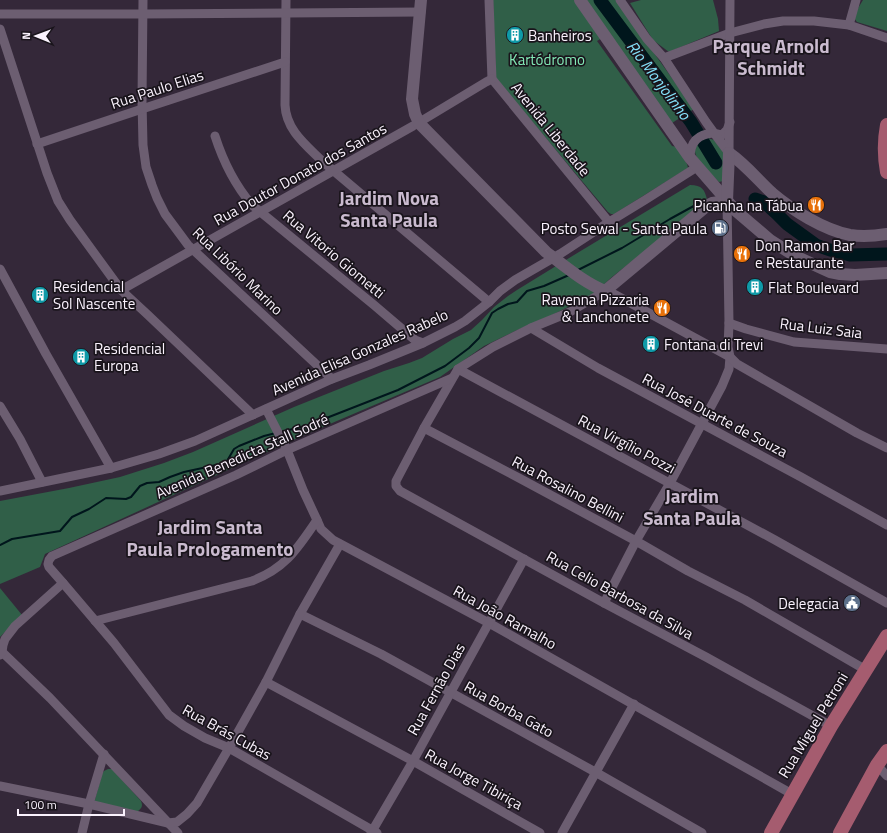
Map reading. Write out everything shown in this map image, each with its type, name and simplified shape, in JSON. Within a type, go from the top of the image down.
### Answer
[{"type":"main road","points":[[887,125],[884,148],[884,160],[887,172]]},
{"type":"main road","name":"Rua Miguel Petroni","points":[[771,833],[832,726],[887,636]]},
{"type":"main road","points":[[840,833],[877,765],[887,751]]},
{"type":"street","name":"Rua Libório Marino","points":[[143,0],[142,109],[144,159],[148,177],[157,198],[165,214],[182,239],[332,379]]},
{"type":"street","points":[[286,0],[285,105],[286,115],[295,132],[303,143],[489,302]]},
{"type":"street","name":"Avenida Liberdade","points":[[489,0],[492,79],[609,222]]},
{"type":"street","points":[[580,0],[692,158],[736,211],[770,240],[795,256],[830,272],[855,275],[887,273]]},
{"type":"street","points":[[620,0],[647,39],[664,58],[729,153],[740,160],[752,174],[784,203],[804,216],[833,231],[852,236],[887,234]]},
{"type":"street","points":[[604,604],[636,541],[670,483],[729,369],[727,201],[730,122],[730,0]]},
{"type":"street","points":[[849,25],[856,0]]},
{"type":"street","points":[[0,14],[286,14],[421,6],[412,99],[415,114],[419,123],[546,252],[563,266],[594,286],[612,293],[730,357],[737,364],[887,448]]},
{"type":"street","points":[[664,58],[730,32],[783,21],[814,21],[849,25],[887,38]]},
{"type":"street","points":[[0,28],[47,174],[58,201],[77,230],[121,290],[253,415]]},
{"type":"street","name":"Rua Paulo Elias","points":[[38,144],[285,62]]},
{"type":"street","name":"Rua Doutor Donato dos Santos","points":[[121,290],[419,123],[492,79]]},
{"type":"street","points":[[714,132],[722,134],[727,130],[730,122]]},
{"type":"street","name":"Avenida Elisa Gonzales Rabelo","points":[[0,491],[111,468],[159,454],[195,441],[332,379],[423,343],[460,324],[515,280],[554,258],[645,200],[692,158],[694,142],[708,133],[714,132]]},
{"type":"street","name":"Rua Vitorio Giometti","points":[[215,136],[224,160],[234,179],[244,196],[252,205],[374,304],[415,340],[423,343]]},
{"type":"street","points":[[424,428],[458,369],[493,347],[531,328],[570,312],[605,291],[708,205],[727,201]]},
{"type":"street","points":[[0,269],[46,354],[111,468]]},
{"type":"street","name":"Rua Luiz Saia","points":[[729,323],[794,342],[887,349]]},
{"type":"street","name":"Rua José Duarte de Souza","points":[[531,328],[598,368],[887,525]]},
{"type":"street","name":"Rua Virgílio Pozzi","points":[[458,369],[775,540],[887,603]]},
{"type":"street","name":"Avenida Benedicta Stall Sodré","points":[[48,564],[52,556],[236,475],[285,446],[452,378]]},
{"type":"street","points":[[0,406],[20,439],[42,482]]},
{"type":"street","name":"Rua João Ramalho","points":[[266,408],[285,446],[321,529],[333,540],[489,623],[792,794]]},
{"type":"street","name":"Rua Celio Barbosa da Silva","points":[[424,428],[397,479],[396,486],[400,491],[604,604],[706,657],[832,726]]},
{"type":"street","name":"Rua Rosalino Bellini","points":[[424,428],[636,541],[688,571],[745,600],[866,670]]},
{"type":"street","points":[[95,621],[252,581],[280,566],[291,556],[317,520]]},
{"type":"street","points":[[0,786],[89,804],[168,823],[177,822],[197,803],[266,682],[300,614],[340,544]]},
{"type":"street","name":"Rua Fernão Dias","points":[[373,832],[524,559]]},
{"type":"street","name":"Rua Brás Cubas","points":[[48,564],[49,568],[114,643],[169,715],[184,726],[205,738],[229,748],[373,832]]},
{"type":"street","points":[[63,583],[15,626],[5,639],[1,652],[50,698],[178,833]]},
{"type":"street","name":"Rua Borba Gato","points":[[300,614],[381,654],[597,773],[702,833]]},
{"type":"street","name":"Rua Jorge Tibiriça","points":[[266,682],[412,761],[540,833]]},
{"type":"street","points":[[562,833],[597,773],[634,704]]},
{"type":"street","points":[[82,833],[104,754]]},
{"type":"street","points":[[877,765],[887,776]]},
{"type":"green space","name":"Kartódromo","points":[[493,0],[575,0],[602,38],[597,41],[672,146],[677,147],[688,168],[614,214],[608,212],[497,80]]},
{"type":"green space","points":[[583,0],[616,0],[694,109],[672,123]]},
{"type":"green space","points":[[641,0],[713,0],[718,19],[719,31],[669,52],[653,40],[630,3]]},
{"type":"green space","points":[[863,0],[887,0],[887,31],[857,22],[854,15]]},
{"type":"green space","points":[[708,138],[714,140],[724,153],[723,181],[719,182],[705,168],[696,155],[695,149],[698,143]]},
{"type":"green space","points":[[690,185],[700,187],[705,193],[707,200],[592,295],[484,346],[440,377],[304,435],[45,554],[40,567],[0,584],[0,501],[120,477],[164,463],[193,452],[294,407],[384,371],[422,358],[471,330],[494,307],[517,290]]},
{"type":"green space","points":[[0,588],[22,615],[0,637]]},
{"type":"green space","points":[[108,769],[112,769],[141,801],[142,807],[137,812],[94,803],[102,774]]},
{"type":"waterway","name":"Rio Monjolinho","points":[[600,0],[691,122],[716,163]]},
{"type":"waterway","name":"Rio Monjolinho","points":[[755,199],[764,202],[787,224],[816,245],[850,255],[887,254]]},
{"type":"waterway","points":[[578,270],[622,248],[701,202]]},
{"type":"waterway","points":[[280,432],[306,426],[398,390],[445,366],[469,348],[479,338],[492,313],[508,304],[517,302],[527,291],[544,286],[569,275]]},
{"type":"waterway","points":[[0,545],[12,539],[60,531],[72,517],[89,509],[106,498],[126,499],[131,497],[140,486],[147,483],[159,482],[184,472],[221,464],[227,461],[234,449],[239,446],[276,433]]},
{"type":"place","name":"Banheiros","points":[[515,35]]},
{"type":"place","name":"Picanha na Tábua","points":[[816,205]]},
{"type":"place","name":"Posto Sewal - Santa Paula","points":[[720,228]]},
{"type":"place","name":"Don Ramon Bar e Restaurante","points":[[742,254]]},
{"type":"place","name":"Flat Boulevard","points":[[755,287]]},
{"type":"place","name":"Residencial Sol Nascente","points":[[40,295]]},
{"type":"place","name":"Ravenna Pizzaria & Lanchonete","points":[[662,308]]},
{"type":"place","name":"Fontana di Trevi","points":[[651,344]]},
{"type":"place","name":"Residencial Europa","points":[[81,357]]},
{"type":"place","name":"Delegacia","points":[[852,603]]},
{"type":"district","name":"Parque Arnold Schmidt","points":[[771,56]]},
{"type":"district","name":"Jardim Nova Santa Paula","points":[[389,208]]},
{"type":"district","name":"Jardim Santa Paula","points":[[692,506]]},
{"type":"district","name":"Jardim Santa Paula Prologamento","points":[[210,537]]}]
